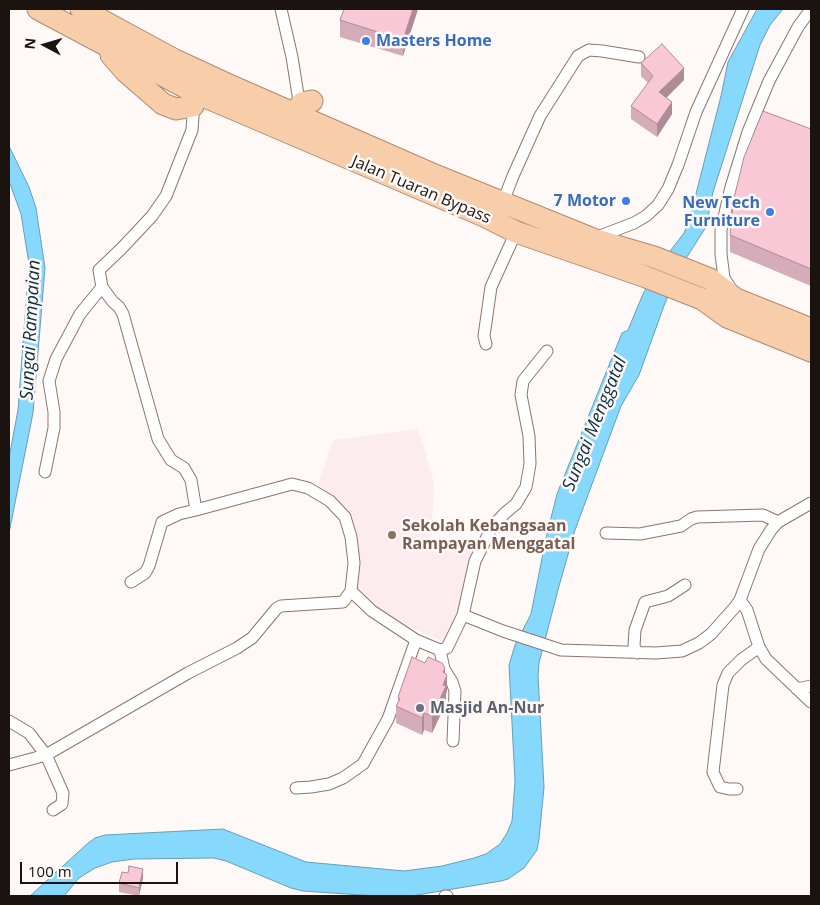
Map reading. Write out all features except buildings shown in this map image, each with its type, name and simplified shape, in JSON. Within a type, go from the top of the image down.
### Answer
[{"type":"highway","points":[[38,9],[102,44],[126,72],[163,104],[176,109],[194,100],[189,79],[182,71],[63,9]]},
{"type":"highway","name":"Jalan Tuaran Bypass","points":[[81,9],[175,60],[303,103],[436,176],[593,239],[654,257],[710,279],[736,299],[811,329]]},
{"type":"highway","name":"Jalan Tuaran Bypass","points":[[194,100],[313,143],[484,216],[516,232],[646,277],[702,299],[726,317],[811,351]]},
{"type":"highway","points":[[303,103],[300,128],[313,143]]},
{"type":"street","points":[[281,9],[303,103]]},
{"type":"street","points":[[593,239],[634,223],[646,216],[658,205],[668,189],[696,112],[743,9]]},
{"type":"street","points":[[736,299],[724,278],[720,254],[721,230],[731,187],[748,132],[769,81],[798,27],[811,9]]},
{"type":"street","points":[[503,202],[540,116],[578,56],[589,50],[639,57]]},
{"type":"street","points":[[194,100],[192,130],[166,196],[146,222],[99,270],[102,288],[123,314],[158,439],[171,460],[184,468],[191,480],[196,510]]},
{"type":"street","points":[[486,344],[484,336],[491,287],[516,232]]},
{"type":"street","points":[[46,472],[54,428],[54,412],[48,381],[56,359],[80,314],[102,288]]},
{"type":"street","points":[[351,591],[372,611],[416,640],[440,650],[447,648],[463,614],[475,561],[492,527],[516,504],[526,487],[530,464],[529,436],[521,395],[523,381],[547,350]]},
{"type":"street","points":[[9,764],[46,755],[143,698],[252,638],[277,608],[343,602],[351,591],[354,563],[352,536],[345,517],[330,501],[308,488],[292,484],[179,514],[162,522],[149,566],[145,573],[131,582]]},
{"type":"street","points":[[463,614],[503,631],[561,650],[670,653],[682,651],[699,643],[716,628],[740,600],[759,549],[778,522],[811,503]]},
{"type":"street","points":[[606,533],[640,534],[681,526],[697,517],[763,515],[778,522]]},
{"type":"street","points":[[637,652],[634,646],[635,630],[645,602],[668,596],[685,585]]},
{"type":"street","points":[[740,600],[747,610],[759,647],[770,663],[811,702]]},
{"type":"street","points":[[296,788],[329,784],[343,778],[363,764],[388,719],[416,640]]},
{"type":"street","points":[[737,788],[720,787],[713,772],[723,685],[728,673],[741,660],[759,647]]},
{"type":"street","points":[[440,650],[444,669],[455,691],[452,741]]},
{"type":"street","points":[[797,689],[811,686]]},
{"type":"street","points":[[9,720],[29,733],[46,755],[63,793],[62,804],[53,810]]},
{"type":"shaded area","name":"Sekolah Kebangsaan Rampayan Menggatal","points":[[418,429],[434,482],[431,544],[472,546],[470,571],[462,607],[447,643],[391,619],[354,586],[356,554],[338,505],[318,485],[333,440]]},
{"type":"water","name":"Sungai Menggatal","points":[[757,9],[783,9],[770,25],[760,45],[713,192],[706,227],[683,263],[665,303],[639,375],[621,406],[575,530],[559,586],[539,663],[538,676],[544,787],[539,839],[537,850],[524,868],[508,879],[501,881],[411,896],[376,896],[303,891],[214,858],[134,859],[112,862],[95,868],[79,878],[64,896],[30,896],[87,844],[95,838],[105,835],[223,829],[306,862],[404,871],[442,866],[474,858],[486,854],[500,844],[512,821],[515,781],[509,665],[515,645],[531,614],[557,494],[622,333],[628,330],[643,294],[664,259],[684,233],[689,221],[728,62]]},
{"type":"water","name":"Sungai Rampaian","points":[[9,146],[29,187],[36,208],[45,268],[33,413],[9,533],[9,458],[18,410],[29,264],[21,214],[9,181]]},
{"type":"place","name":"Masters Home","points":[[366,41]]},
{"type":"place","name":"7 Motor","points":[[626,201]]},
{"type":"place","name":"New Tech Furniture","points":[[770,212]]},
{"type":"place","name":"Sekolah Kebangsaan Rampayan Menggatal","points":[[392,535]]},
{"type":"place","name":"Masjid An-Nur","points":[[420,708]]}]
